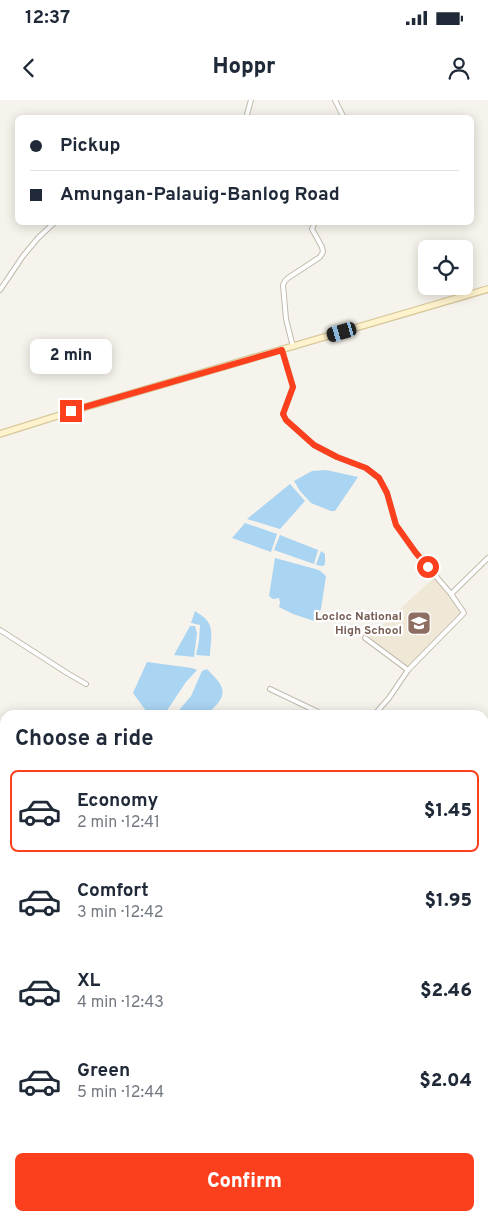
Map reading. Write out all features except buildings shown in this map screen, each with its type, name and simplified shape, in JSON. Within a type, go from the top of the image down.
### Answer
[{"type":"main road","points":[[0,434],[488,289]]},
{"type":"street","points":[[247,115],[251,100]]},
{"type":"street","points":[[335,100],[342,115]]},
{"type":"street","points":[[0,290],[23,256],[52,225]]},
{"type":"street","points":[[293,346],[286,319],[284,285],[288,278],[320,257],[323,252],[312,229],[314,225]]},
{"type":"street","points":[[282,350],[293,387],[283,414],[286,420],[314,445],[337,457],[366,468],[379,478],[387,493],[396,525],[464,613],[408,670],[390,698],[379,710]]},
{"type":"street","points":[[451,594],[488,558]]},
{"type":"street","points":[[0,630],[86,684]]},
{"type":"street","points":[[365,638],[408,670]]},
{"type":"street","points":[[270,689],[316,710]]},
{"type":"shaded area","name":"Locloc National High School","points":[[435,577],[444,591],[461,610],[459,617],[409,667],[369,637]]},
{"type":"water","points":[[326,470],[358,477],[335,511],[311,503],[294,481],[312,471]]},
{"type":"water","points":[[290,484],[305,501],[280,529],[247,519]]},
{"type":"water","points":[[245,523],[277,534],[271,552],[232,538]]},
{"type":"water","points":[[280,535],[318,550],[314,564],[274,550]]},
{"type":"water","points":[[321,551],[325,554],[325,564],[323,566],[316,565]]},
{"type":"water","points":[[275,558],[319,570],[326,576],[321,609],[314,621],[279,607],[279,598],[273,599],[269,596]]},
{"type":"water","points":[[195,611],[210,625],[210,656],[196,655],[200,625],[191,623]]},
{"type":"water","points":[[190,626],[195,626],[197,633],[194,657],[174,655]]},
{"type":"water","points":[[147,662],[197,670],[186,682],[167,710],[145,710],[133,693]]},
{"type":"water","points":[[207,669],[218,680],[223,693],[221,698],[212,710],[179,710],[191,696],[202,671]]},
{"type":"place","name":"Locloc National High School","points":[[419,623]]},
{"type":"route","points":[[71,411],[282,350],[293,387],[283,414],[286,420],[314,445],[337,457],[366,468],[379,478],[387,493],[396,525],[428,567]]}]
